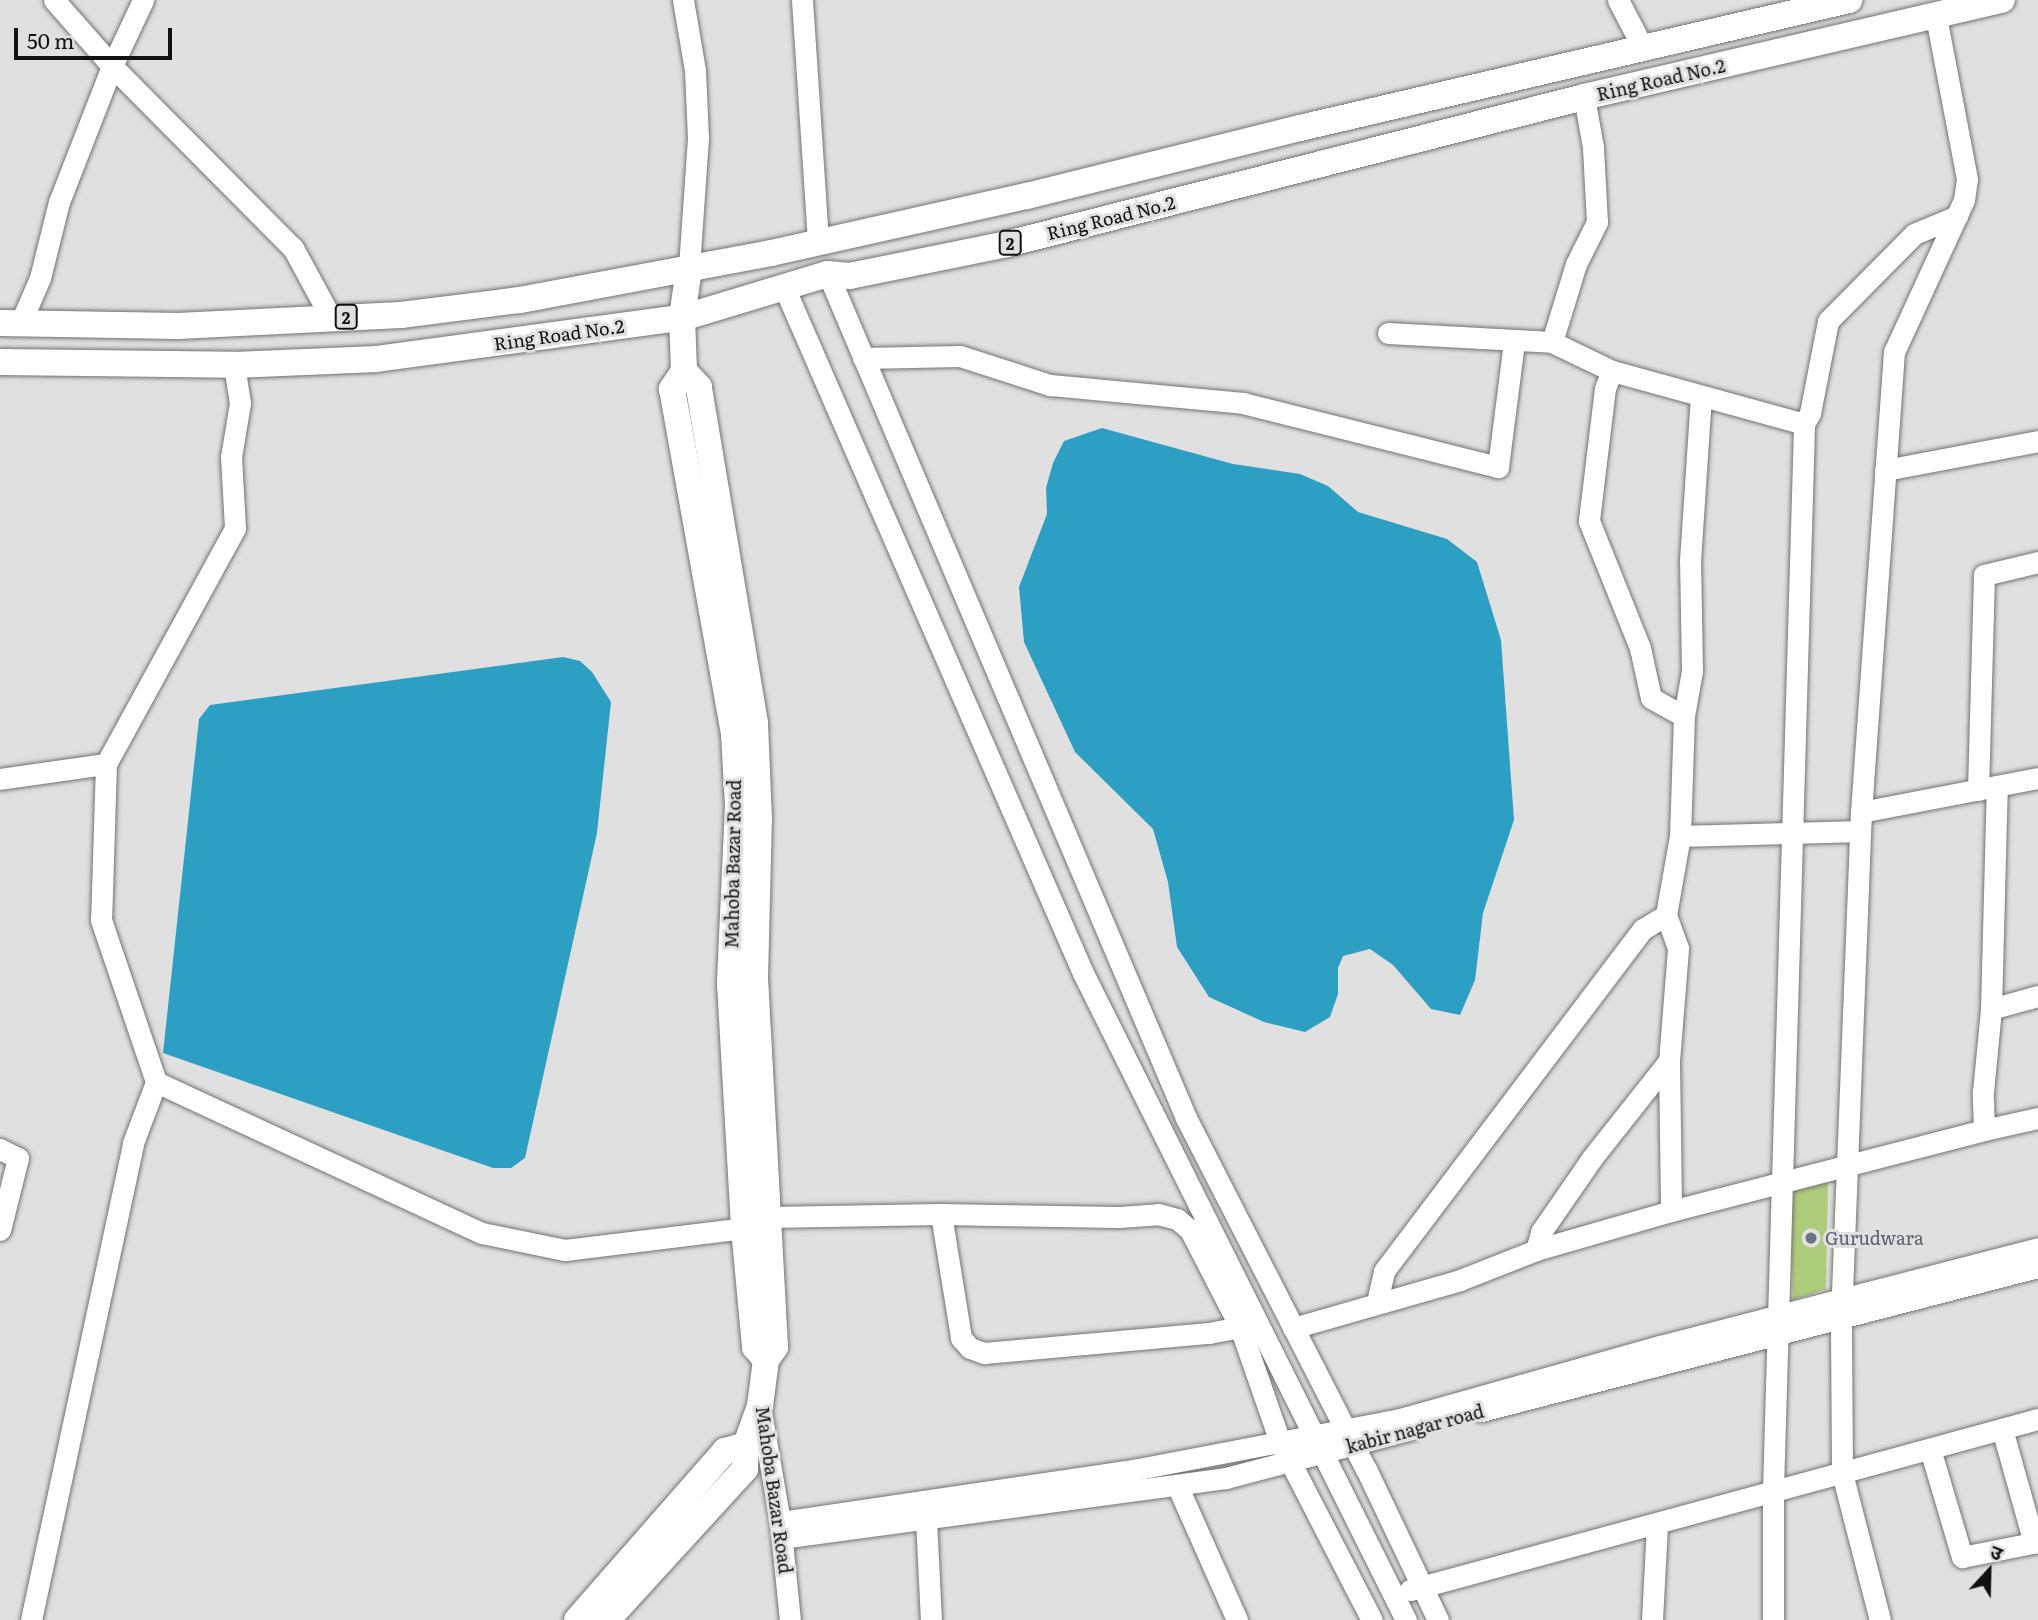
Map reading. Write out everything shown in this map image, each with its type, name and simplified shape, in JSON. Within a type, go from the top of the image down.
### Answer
[{"type":"main road","name":"Ring Road No.2","points":[[10,323],[178,326],[401,315],[520,300],[818,243],[1027,197],[1849,0]]},
{"type":"main road","name":"Ring Road No.2","points":[[0,362],[234,365],[377,359],[682,318],[828,274],[850,276],[1007,244],[1584,97],[2003,0]]},
{"type":"main road","name":"Mahoba Bazar Road","points":[[689,268],[682,318],[684,371],[672,389],[734,734],[748,846],[730,984],[756,1222],[755,1347],[766,1360],[760,1406]]},
{"type":"main road","points":[[607,1620],[745,1469],[746,1445],[760,1406]]},
{"type":"main road","points":[[577,1620],[725,1451],[746,1445]]},
{"type":"street","points":[[54,0],[112,66],[293,248],[331,318]]},
{"type":"street","points":[[10,323],[40,278],[59,202],[112,66],[143,0]]},
{"type":"street","points":[[683,0],[695,70],[698,138],[689,268]]},
{"type":"street","points":[[802,0],[818,243]]},
{"type":"street","points":[[1618,0],[1643,48]]},
{"type":"street","points":[[1880,1620],[1842,1473],[1841,1309],[1860,821],[1894,352],[1964,200],[1967,179],[1936,16]]},
{"type":"street","points":[[1552,342],[1576,264],[1597,222],[1593,147],[1584,97]]},
{"type":"street","points":[[1773,1620],[1773,1490],[1804,424],[1810,413],[1828,321],[1914,234],[1957,216]]},
{"type":"street","points":[[828,274],[1186,1118],[1349,1437],[1438,1620]]},
{"type":"street","points":[[783,287],[1083,972],[1406,1620]]},
{"type":"street","points":[[1388,332],[1514,342],[1552,342],[1612,371],[1804,424]]},
{"type":"street","points":[[863,358],[960,356],[1050,385],[1243,403],[1498,467],[1514,342]]},
{"type":"street","points":[[31,1620],[133,1143],[156,1082],[101,920],[106,764],[235,528],[232,457],[240,403],[234,365]]},
{"type":"street","points":[[1612,371],[1605,388],[1589,521],[1640,648],[1651,698],[1684,716]]},
{"type":"street","points":[[1671,1211],[1669,1061],[1678,948],[1665,915],[1680,836],[1684,716],[1692,671],[1690,561],[1702,397]]},
{"type":"street","points":[[1885,470],[2038,441]]},
{"type":"street","points":[[1984,1130],[1983,1092],[1991,1009],[1984,575],[2038,562]]},
{"type":"street","points":[[0,779],[106,764]]},
{"type":"street","points":[[1680,836],[1792,833],[1860,821],[2038,778]]},
{"type":"street","points":[[1377,1302],[1384,1271],[1392,1260],[1643,929],[1665,915]]},
{"type":"street","points":[[1991,1009],[2038,996]]},
{"type":"street","points":[[1536,1250],[1541,1232],[1592,1158],[1669,1061]]},
{"type":"street","points":[[156,1082],[482,1233],[565,1250],[756,1222],[942,1214],[1119,1217],[1158,1214],[1177,1219],[1191,1230],[1240,1326],[1284,1451],[1368,1611],[1394,1595],[2038,1419]]},
{"type":"street","points":[[1293,1328],[1460,1280],[1536,1250],[1671,1211],[2038,1118]]},
{"type":"street","points":[[0,1149],[18,1158],[0,1230]]},
{"type":"street","points":[[942,1214],[961,1338],[970,1348],[984,1353],[1209,1333],[1240,1326]]},
{"type":"street","points":[[1841,1309],[2038,1248]]},
{"type":"street","name":"kabir nagar road","points":[[781,1530],[926,1519],[1226,1478],[1284,1451],[1349,1437],[1841,1309],[2038,1267]]},
{"type":"street","name":"Mahoba Bazar Road","points":[[760,1406],[781,1530],[790,1620]]},
{"type":"street","points":[[1930,1449],[1962,1558],[2036,1543],[2002,1429]]},
{"type":"street","points":[[781,1530],[1139,1469],[1284,1451]]},
{"type":"street","points":[[1177,1485],[1237,1620]]},
{"type":"street","points":[[926,1519],[931,1620]]},
{"type":"street","points":[[1652,1620],[1657,1524]]},
{"type":"green space","points":[[1828,1182],[1826,1289],[1793,1300],[1790,1189]]},
{"type":"water","points":[[1102,428],[1233,464],[1300,474],[1328,486],[1358,512],[1447,539],[1477,562],[1501,640],[1514,820],[1483,913],[1475,980],[1460,1015],[1431,1009],[1393,965],[1370,949],[1343,956],[1338,968],[1338,994],[1330,1017],[1305,1032],[1264,1022],[1209,997],[1177,947],[1168,882],[1153,829],[1075,752],[1024,642],[1019,587],[1047,514],[1046,488],[1053,463],[1064,441]]},
{"type":"water","points":[[563,657],[580,661],[592,672],[611,702],[597,833],[525,1158],[511,1168],[493,1168],[163,1053],[199,719],[210,705]]},
{"type":"place","name":"Gurudwara","points":[[1811,1238]]}]
